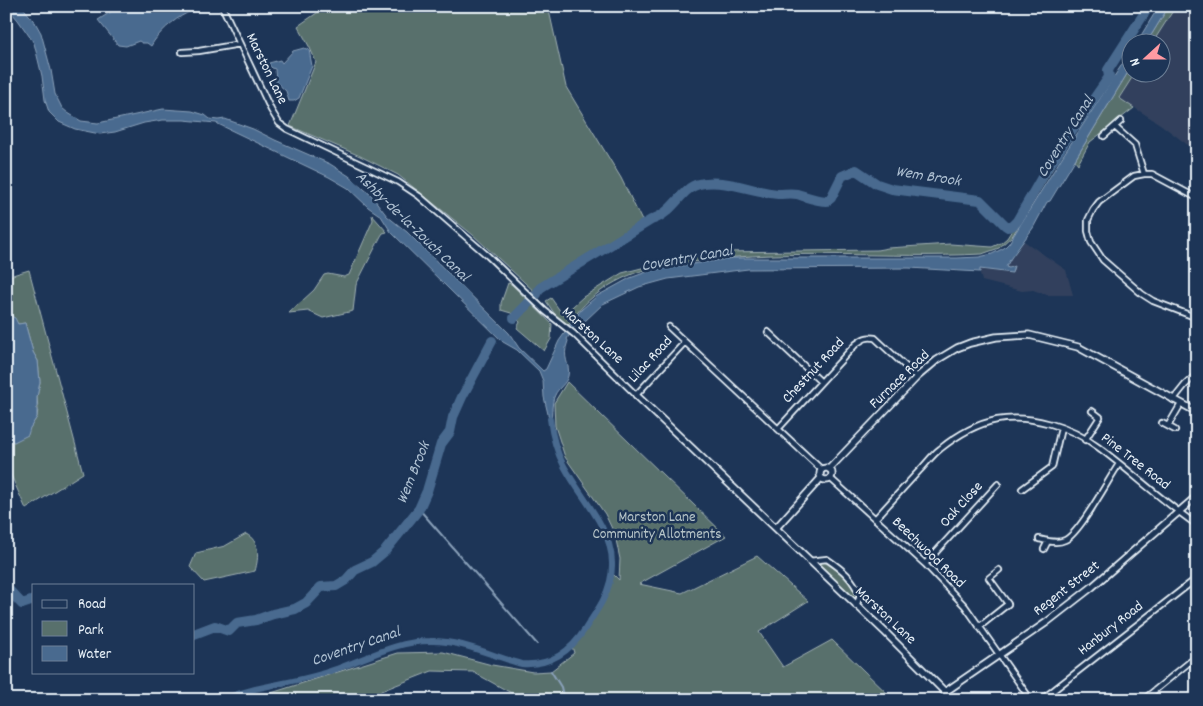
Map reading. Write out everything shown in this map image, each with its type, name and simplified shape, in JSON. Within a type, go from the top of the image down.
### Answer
[{"type":"street","name":"Marston Lane","points":[[222,6],[279,123],[287,130],[390,178],[419,196],[574,334],[636,396],[776,528],[945,692],[951,700]]},
{"type":"street","points":[[182,52],[240,44]]},
{"type":"street","points":[[1104,136],[1121,122]]},
{"type":"street","points":[[1115,127],[1135,145],[1144,174]]},
{"type":"street","points":[[1197,198],[1152,174],[1134,176],[1099,202],[1088,220],[1091,242],[1103,260],[1142,294],[1153,301],[1192,316],[1197,320]]},
{"type":"street","points":[[669,327],[822,470]]},
{"type":"street","points":[[768,332],[821,382]]},
{"type":"street","name":"Furnace Road","points":[[829,469],[917,377],[937,360],[957,348],[996,337],[1029,335],[1078,347],[1197,412]]},
{"type":"street","name":"Chestnut Road","points":[[778,429],[856,344],[863,339],[876,338],[917,377]]},
{"type":"street","name":"Lilac Road","points":[[636,396],[685,342]]},
{"type":"street","points":[[1173,400],[1197,374]]},
{"type":"street","points":[[1168,426],[1181,404]]},
{"type":"street","points":[[1085,440],[1100,417],[1092,411]]},
{"type":"street","name":"Pine Tree Road","points":[[875,519],[938,451],[968,430],[997,420],[1016,420],[1039,421],[1061,428],[1097,446],[1178,512],[1197,525]]},
{"type":"street","points":[[1162,423],[1175,430]]},
{"type":"street","points":[[1022,489],[1052,467],[1061,428]]},
{"type":"street","points":[[1039,539],[1056,542],[1071,536],[1084,520],[1119,464]]},
{"type":"street","points":[[821,478],[825,480],[830,478],[832,474],[829,469],[822,470]]},
{"type":"street","points":[[776,528],[821,478],[822,470]]},
{"type":"street","name":"Beechwood Road","points":[[830,478],[925,564],[965,606],[1031,700]]},
{"type":"street","name":"Oak Close","points":[[925,564],[998,484]]},
{"type":"street","name":"Regent Street","points":[[945,692],[1092,587],[1197,496]]},
{"type":"street","points":[[1044,549],[1048,541]]},
{"type":"street","name":"Marston Lane","points":[[809,561],[827,559],[846,573],[855,584],[860,596],[856,606]]},
{"type":"street","points":[[979,627],[1008,604],[989,578],[999,570]]},
{"type":"street","name":"Hanbury Road","points":[[1041,700],[1197,578]]},
{"type":"street","points":[[1191,583],[1197,591]]},
{"type":"street","points":[[1143,700],[1197,656]]},
{"type":"shaded area","points":[[1176,6],[1197,6],[1197,152],[1160,124],[1119,98],[1129,82],[1170,82],[1170,32],[1159,32]]},
{"type":"shaded area","points":[[1024,241],[1066,270],[1073,295],[1047,295],[1033,290],[1022,291],[982,281],[979,269],[1011,273],[1010,268],[1006,266]]},
{"type":"green space","points":[[327,6],[548,6],[566,87],[621,178],[644,225],[540,288],[537,294],[473,235],[398,175],[360,156],[290,126],[316,62],[298,26]]},
{"type":"green space","points":[[1169,6],[1176,6],[1159,32],[1153,32]]},
{"type":"green space","points":[[1122,82],[1129,82],[1119,98],[1134,108],[1090,142],[1078,164],[1075,160]]},
{"type":"green space","points":[[1057,161],[1013,235],[999,248],[982,254],[770,255],[735,257],[651,268],[627,276],[604,289],[584,305],[569,325],[565,325],[556,316],[546,301],[551,298],[563,315],[583,297],[622,273],[681,258],[720,252],[877,250],[950,244],[992,247],[1007,238]]},
{"type":"green space","points":[[372,215],[387,232],[381,236],[356,285],[353,311],[323,318],[308,311],[289,313],[314,290],[324,275],[344,277],[349,275],[373,220]]},
{"type":"green space","points":[[29,270],[83,473],[26,509],[6,464],[6,439],[14,442],[30,428],[37,417],[37,397],[40,382],[38,361],[33,352],[25,323],[18,324],[9,315],[6,316],[6,277]]},
{"type":"green space","points":[[508,283],[552,324],[551,339],[544,351],[517,328],[520,322],[511,313],[501,310],[501,303]]},
{"type":"green space","name":"Marston Lane Community Allotments","points":[[567,382],[726,536],[639,584],[682,593],[757,556],[808,601],[759,632],[783,667],[832,640],[894,700],[524,700],[473,672],[432,671],[358,700],[249,700],[398,653],[443,652],[492,665],[533,672],[551,671],[574,653],[572,646],[603,599],[611,572],[619,580],[620,559],[615,535],[605,514],[565,457],[555,426],[554,403]]},
{"type":"green space","points":[[246,534],[251,537],[256,545],[257,560],[255,571],[204,582],[190,567],[196,553],[225,546]]},
{"type":"green space","points":[[822,561],[847,580],[857,596],[854,601],[814,563]]},
{"type":"water","points":[[6,6],[22,6],[36,24],[41,33],[55,94],[62,108],[81,121],[98,123],[163,109],[192,111],[205,115],[210,119],[225,119],[253,129],[330,164],[349,176],[371,195],[387,216],[407,232],[509,333],[519,348],[543,371],[546,369],[559,341],[581,310],[597,296],[630,278],[652,270],[733,258],[957,258],[979,257],[992,254],[1009,243],[1120,67],[1120,82],[1122,82],[1050,201],[1047,202],[1033,228],[1011,258],[1006,267],[1014,266],[1012,273],[980,269],[980,272],[909,268],[748,269],[668,279],[639,287],[603,304],[585,321],[574,327],[567,339],[565,352],[569,372],[566,381],[554,398],[551,427],[544,397],[543,381],[539,371],[517,350],[503,342],[391,232],[381,216],[368,207],[348,188],[216,123],[163,120],[100,134],[75,129],[59,122],[49,112],[45,100],[42,76],[34,43]]},
{"type":"water","points":[[114,6],[205,6],[187,13],[171,23],[151,46],[139,41],[126,46],[118,45],[98,20],[114,10]]},
{"type":"water","points":[[1159,6],[1169,6],[1153,32],[1143,32]]},
{"type":"water","points":[[304,48],[309,50],[312,66],[299,98],[289,101],[286,91],[276,82],[275,69],[270,67],[269,63],[280,60],[282,63],[293,51]]},
{"type":"water","points":[[9,315],[15,318],[18,324],[25,323],[33,352],[38,361],[40,382],[37,397],[37,417],[28,435],[14,442],[6,439],[6,316]]},
{"type":"waterway","name":"Wem Brook","points":[[514,318],[537,294],[540,288],[651,220],[659,217],[672,207],[687,190],[699,184],[729,184],[768,193],[797,194],[816,200],[827,201],[831,198],[842,176],[856,170],[877,184],[892,189],[980,200],[1005,225],[1008,227],[1012,226],[1017,221],[1049,165],[1109,77],[1108,70],[1149,6]]},
{"type":"waterway","name":"Wem Brook","points":[[195,634],[215,626],[229,631],[237,623],[256,620],[295,609],[306,603],[321,587],[336,586],[346,580],[355,570],[372,562],[385,551],[419,509],[427,491],[441,444],[450,432],[453,417],[462,397],[492,341]]},
{"type":"waterway","name":"Coventry Canal","points":[[222,700],[246,691],[335,670],[388,649],[416,642],[442,641],[453,643],[522,664],[542,662],[559,656],[579,637],[597,611],[610,580],[612,562],[609,545],[603,529],[561,460],[550,419]]},
{"type":"waterway","points":[[419,509],[537,644]]},
{"type":"waterway","name":"Wem Brook","points":[[6,587],[22,604],[32,601]]},
{"type":"waterway","points":[[551,671],[561,687],[564,700]]},
{"type":"water label","name":"Ashby-de-la-Zouch Canal","points":[[412,227]]}]
